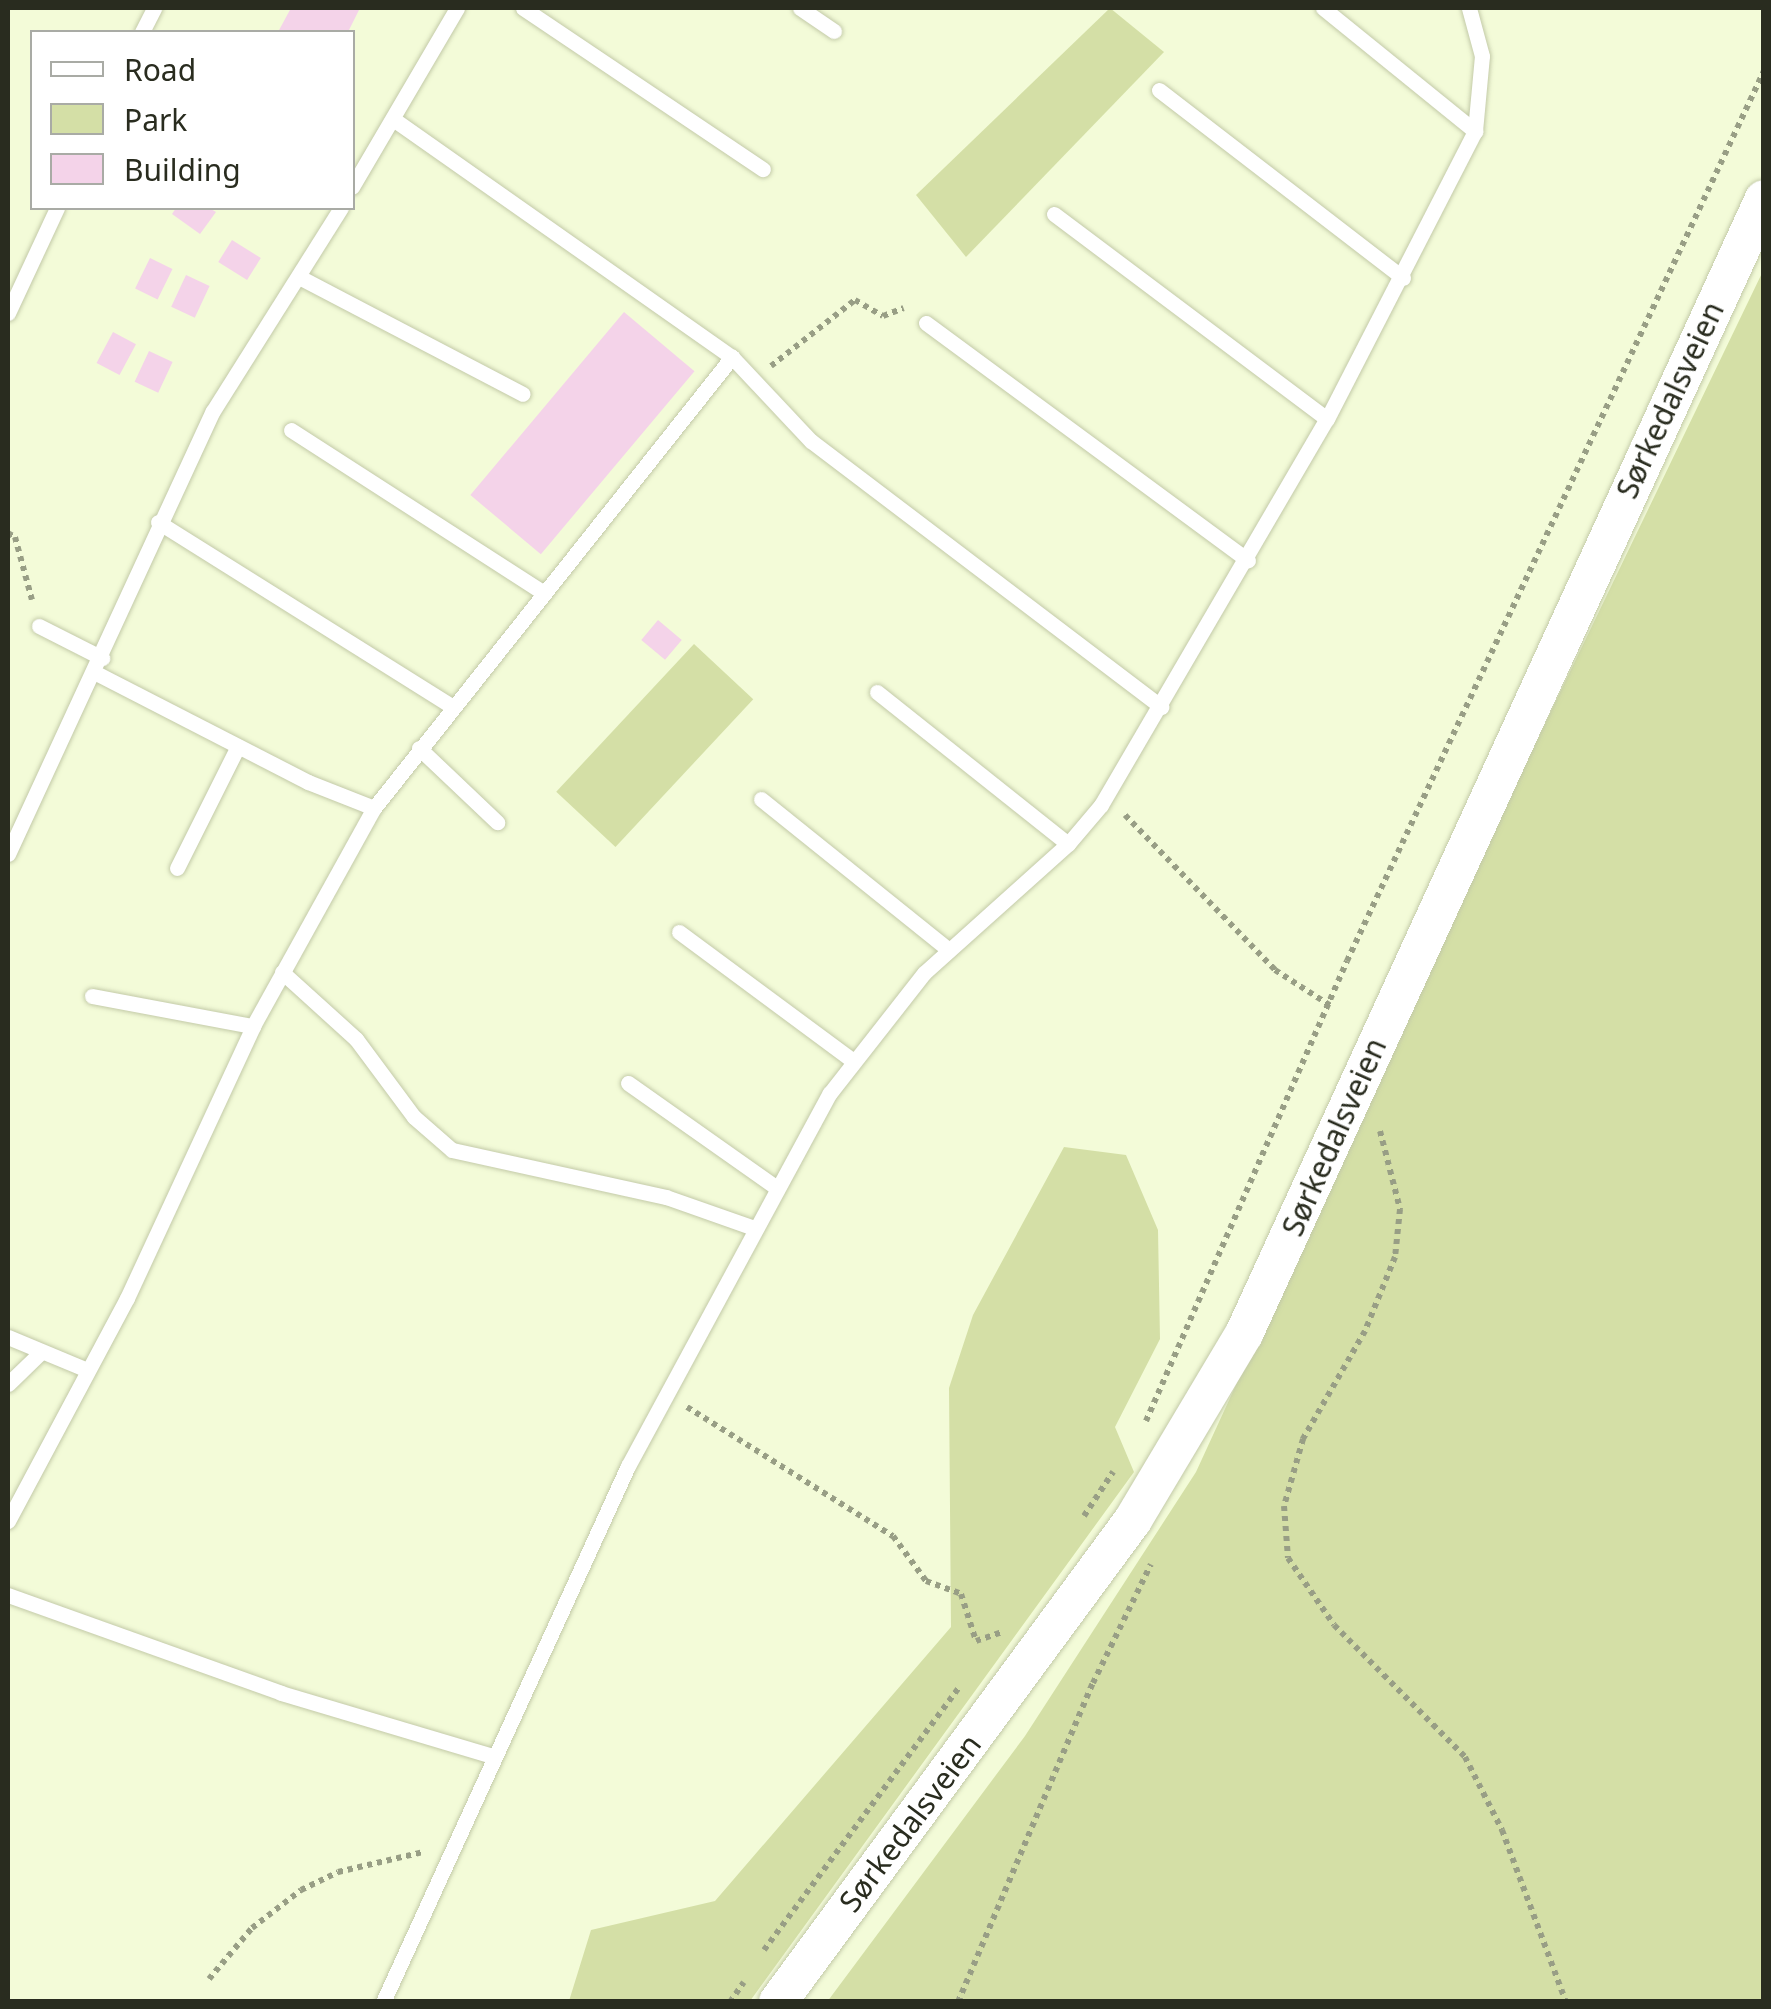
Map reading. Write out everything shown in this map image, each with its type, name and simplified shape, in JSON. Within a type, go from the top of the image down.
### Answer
[{"type":"street","name":"Sørkedalsveien","points":[[778,2002],[1181,1448],[1244,1334],[1764,199]]},
{"type":"lane","points":[[355,183],[396,121],[457,8]]},
{"type":"lane","points":[[523,8],[763,169]]},
{"type":"lane","points":[[800,8],[834,31]]},
{"type":"lane","points":[[1322,8],[1475,131]]},
{"type":"lane","points":[[383,2002],[493,1756],[665,1393],[754,1228],[852,1060],[948,950],[1068,844],[1106,797],[1248,560],[1404,278],[1475,131],[1482,56],[1469,8]]},
{"type":"lane","points":[[1160,90],[1404,278]]},
{"type":"lane","points":[[396,121],[732,356],[811,440],[1161,707]]},
{"type":"lane","points":[[8,313],[55,210]]},
{"type":"lane","points":[[8,854],[99,666],[158,522],[242,360],[300,278],[341,210]]},
{"type":"lane","points":[[1054,214],[1327,419]]},
{"type":"lane","points":[[300,278],[522,394]]},
{"type":"lane","points":[[926,324],[1248,560]]},
{"type":"lane","points":[[8,1521],[14,1498],[62,1426],[86,1370],[128,1298],[252,1026],[374,808],[541,591],[732,356]]},
{"type":"lane","points":[[291,430],[541,591]]},
{"type":"lane","points":[[158,522],[453,708]]},
{"type":"lane","points":[[39,626],[99,666],[238,746],[374,808]]},
{"type":"lane","points":[[877,692],[1068,844]]},
{"type":"lane","points":[[177,868],[238,746]]},
{"type":"lane","points":[[419,748],[497,822]]},
{"type":"lane","points":[[761,799],[948,950]]},
{"type":"lane","points":[[679,932],[852,1060]]},
{"type":"lane","points":[[282,972],[356,1039],[414,1117],[452,1150],[666,1198],[754,1228]]},
{"type":"lane","points":[[92,996],[252,1026]]},
{"type":"lane","points":[[628,1083],[777,1188]]},
{"type":"lane","points":[[8,1336],[39,1354],[86,1370]]},
{"type":"lane","points":[[8,1384],[39,1354]]},
{"type":"lane","points":[[8,1595],[281,1693],[493,1756]]},
{"type":"path","points":[[1136,1436],[1330,1006],[1764,71]]},
{"type":"path","points":[[752,380],[855,300],[883,316],[903,307],[926,324]]},
{"type":"path","points":[[8,532],[15,538],[39,626]]},
{"type":"path","points":[[1106,797],[1275,970],[1330,1006]]},
{"type":"path","points":[[1361,1084],[1398,1185],[1395,1257],[1365,1332],[1303,1438],[1284,1506],[1288,1558],[1325,1615],[1465,1757],[1502,1830],[1566,2002]]},
{"type":"path","points":[[665,1393],[893,1536],[926,1581],[961,1594],[976,1641],[1010,1629],[998,1642]]},
{"type":"path","points":[[1146,1420],[1156,1428]]},
{"type":"path","points":[[1076,1528],[1116,1468]]},
{"type":"path","points":[[958,2002],[1093,1683],[1156,1554]]},
{"type":"path","points":[[760,1956],[962,1683]]},
{"type":"path","points":[[209,1980],[252,1928],[301,1890],[394,1856],[449,1852]]},
{"type":"path","points":[[730,2002],[750,1972]]},
{"type":"green space","points":[[1110,8],[1164,52],[966,257],[916,195]]},
{"type":"green space","points":[[1763,271],[1763,2001],[827,2002],[1025,1736],[1196,1472],[1432,958]]},
{"type":"green space","points":[[694,644],[753,699],[615,847],[556,792]]},
{"type":"green space","points":[[1064,1147],[1126,1155],[1158,1230],[1160,1339],[1115,1427],[1134,1472],[750,2001],[569,2001],[591,1930],[715,1901],[951,1627],[949,1388],[973,1315]]},
{"type":"building","points":[[291,8],[359,10],[349,30],[279,30]]},
{"type":"building","points":[[175,210],[216,212],[200,234],[172,214]]},
{"type":"building","points":[[232,240],[261,258],[247,280],[218,262]]},
{"type":"building","points":[[150,258],[172,269],[158,300],[135,289]]},
{"type":"building","points":[[186,275],[210,286],[195,318],[171,307]]},
{"type":"building","points":[[624,312],[694,371],[541,554],[470,495]]},
{"type":"building","points":[[113,332],[136,344],[120,375],[97,363]]},
{"type":"building","points":[[149,351],[173,362],[158,393],[135,382]]},
{"type":"building","points":[[658,620],[682,640],[665,660],[641,640]]}]
